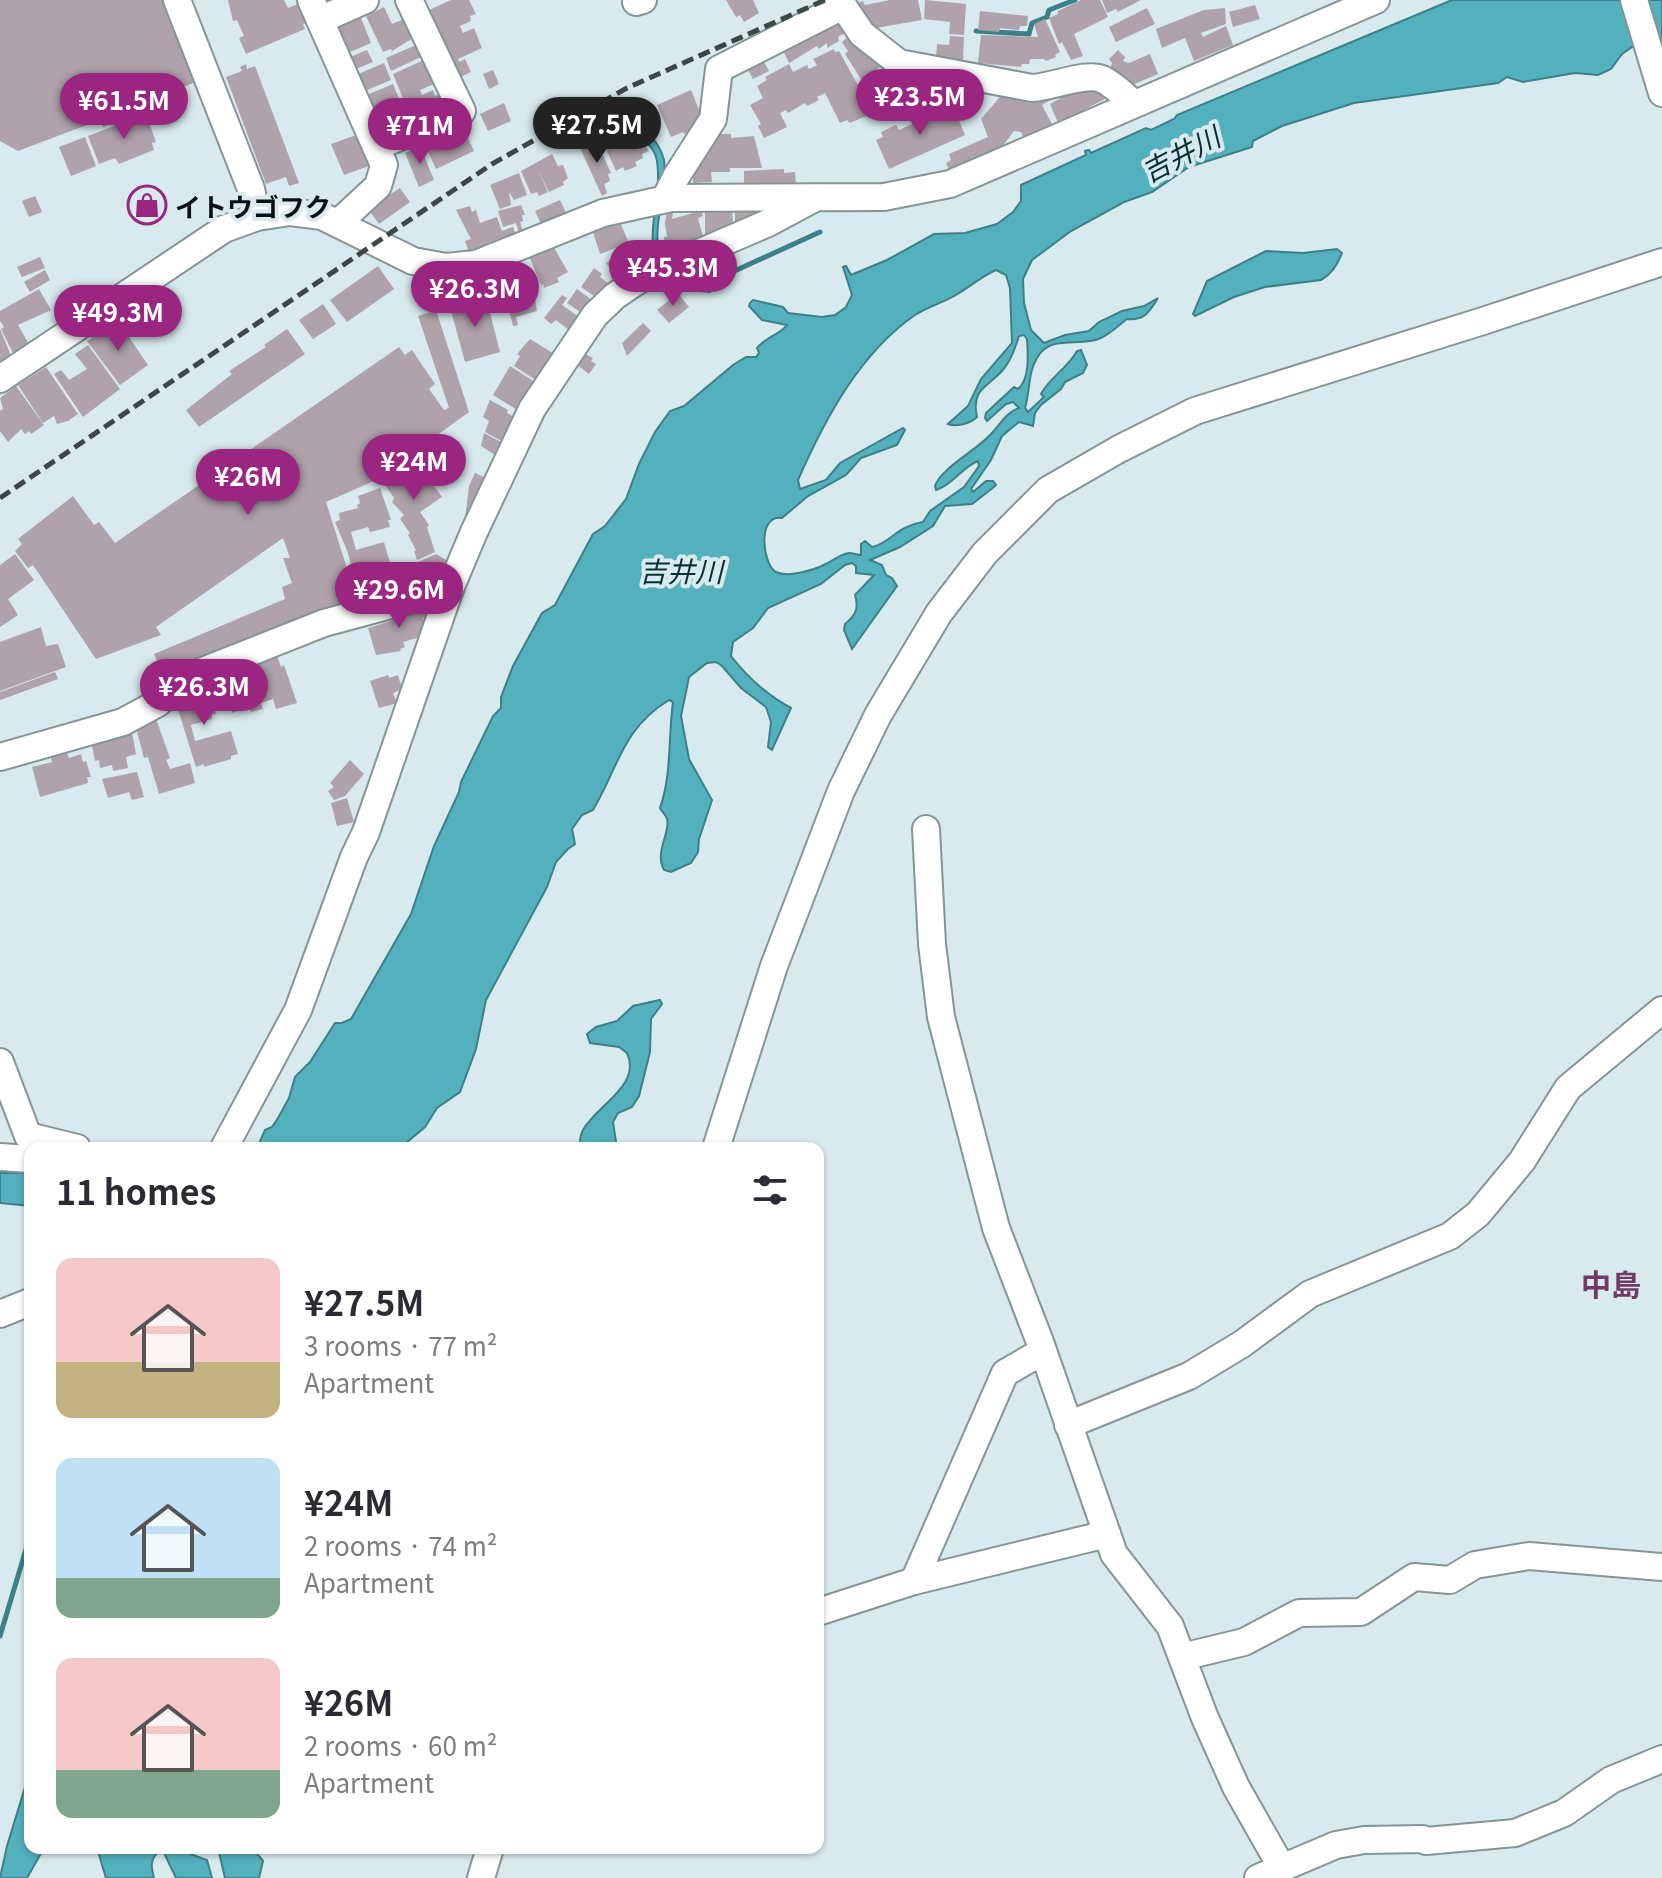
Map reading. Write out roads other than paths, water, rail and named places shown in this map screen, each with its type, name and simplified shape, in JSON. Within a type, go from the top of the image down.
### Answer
[{"type":"street","points":[[177,0],[251,189],[257,217]]},
{"type":"street","points":[[338,223],[378,186],[384,165],[315,10],[365,0]]},
{"type":"street","points":[[376,147],[462,111],[409,0]]},
{"type":"street","points":[[0,379],[224,229],[257,217],[290,212],[322,216],[413,261],[446,267],[476,264],[603,213],[665,199],[884,197],[950,184],[1376,0]]},
{"type":"street","points":[[1634,0],[1662,93]]},
{"type":"street","points":[[665,199],[713,119],[719,69],[841,3],[862,34],[899,63],[1032,88],[1050,87],[1085,75],[1103,79],[1133,103]]},
{"type":"street","points":[[227,1142],[298,1010],[366,832],[450,589],[532,409],[595,315],[615,296],[643,277],[768,223],[816,197]]},
{"type":"street","points":[[718,1142],[790,923],[841,791],[878,715],[939,613],[957,589],[985,553],[1048,490],[1119,449],[1195,411],[1662,262]]},
{"type":"street","points":[[0,757],[123,722],[158,703],[185,678],[324,623],[450,589]]},
{"type":"street","points":[[926,829],[932,944],[941,1017],[996,1228],[1114,1554],[1170,1626],[1270,1873],[1336,1845],[1364,1840],[1426,1841],[1515,1833],[1564,1813],[1611,1780],[1662,1759]]},
{"type":"street","points":[[1068,1425],[1189,1376],[1242,1344],[1310,1294],[1450,1236],[1478,1214],[1522,1161],[1568,1088],[1662,1010]]},
{"type":"street","points":[[0,1062],[28,1136],[52,1142]]},
{"type":"street","points":[[728,1109],[731,1142]]},
{"type":"street","points":[[0,1157],[24,1159]]},
{"type":"street","points":[[0,1314],[24,1304]]},
{"type":"street","points":[[914,1581],[1005,1373],[1043,1351]]},
{"type":"street","points":[[824,1610],[914,1581],[1107,1534]]},
{"type":"street","points":[[1182,1657],[1244,1642],[1299,1613],[1361,1612],[1414,1577],[1450,1580],[1475,1565],[1529,1556],[1662,1567]]},
{"type":"street","points":[[481,1878],[488,1854]]},
{"type":"water","name":"吉井川","points":[[1452,0],[1662,0],[1662,41],[1635,45],[1622,54],[1611,69],[1598,75],[1575,73],[1523,82],[1507,77],[1498,83],[1354,103],[1282,126],[1253,141],[1252,147],[1189,167],[1152,192],[1124,202],[1071,231],[1032,260],[1023,279],[1024,303],[1031,330],[1044,343],[1089,331],[1099,322],[1122,311],[1144,306],[1158,298],[1146,314],[1127,319],[1101,338],[1058,343],[1043,350],[1032,369],[1025,408],[1028,412],[1044,397],[1041,394],[1044,388],[1077,351],[1081,350],[1087,365],[1083,373],[1065,382],[1041,405],[1035,413],[1033,426],[1019,422],[1002,436],[991,460],[971,489],[973,492],[986,481],[993,481],[994,487],[972,504],[945,506],[933,526],[900,547],[870,560],[882,565],[886,575],[897,586],[852,649],[844,630],[845,624],[856,611],[855,595],[874,575],[856,573],[856,566],[852,563],[821,584],[768,608],[753,628],[733,642],[731,656],[737,664],[766,692],[791,708],[772,750],[768,747],[771,722],[766,707],[741,688],[722,666],[716,662],[707,663],[689,677],[681,716],[689,759],[712,800],[699,839],[698,852],[691,863],[671,872],[664,870],[661,863],[668,824],[660,808],[668,769],[673,702],[669,700],[653,711],[631,736],[593,810],[582,815],[572,829],[575,844],[556,862],[547,887],[486,1000],[476,1049],[460,1092],[437,1108],[425,1127],[407,1142],[260,1142],[289,1098],[295,1077],[310,1062],[335,1023],[351,1019],[411,914],[434,846],[461,782],[493,716],[501,708],[501,697],[513,666],[542,613],[555,605],[593,534],[605,526],[626,499],[655,432],[670,411],[684,406],[733,365],[746,357],[756,357],[759,353],[757,348],[787,325],[762,320],[749,306],[750,303],[753,300],[783,307],[788,313],[822,317],[835,315],[846,307],[852,295],[843,267],[846,266],[851,275],[887,260],[934,234],[965,233],[997,224],[1013,212],[1021,201],[1021,185],[1086,155],[1085,151],[1091,153],[1174,119],[1177,115]],"holes":[[[996,270],[1006,275],[1010,288],[1012,343],[981,379],[968,406],[948,424],[963,424],[977,417],[978,395],[1005,367],[1019,336],[1024,335],[1028,359],[1022,385],[1018,389],[1014,387],[986,413],[985,418],[987,421],[1006,404],[1013,402],[1019,408],[944,473],[935,486],[936,490],[942,487],[978,461],[979,466],[964,487],[930,511],[923,522],[906,527],[872,547],[865,541],[861,544],[861,555],[846,554],[801,572],[781,574],[771,568],[764,541],[768,524],[782,518],[808,496],[846,475],[861,458],[897,445],[905,430],[903,428],[840,463],[826,480],[800,489],[798,480],[820,434],[860,368],[915,315]]]},
{"type":"water","points":[[635,112],[659,147],[664,160],[658,230],[662,263],[671,274],[688,281],[713,283],[710,292],[678,289],[656,261],[653,230],[657,161],[629,114]]},
{"type":"water","points":[[1337,249],[1342,253],[1339,261],[1321,280],[1265,287],[1234,297],[1195,316],[1193,314],[1207,281],[1266,251],[1303,253]]},
{"type":"water","points":[[660,1000],[662,1004],[651,1019],[650,1052],[639,1096],[632,1107],[618,1113],[613,1122],[616,1142],[580,1142],[583,1130],[623,1085],[630,1064],[627,1053],[619,1047],[590,1043],[587,1034],[596,1027],[617,1021],[633,1006]]},
{"type":"water","points":[[24,1170],[24,1205],[0,1203],[0,1173],[23,1173]]},
{"type":"water","points":[[24,1791],[24,1854],[41,1854],[27,1878],[0,1878]]},
{"type":"water","points":[[99,1854],[157,1854],[152,1864],[154,1878],[106,1878]]},
{"type":"water","points":[[164,1854],[190,1854],[207,1860],[212,1878],[176,1878]]},
{"type":"water","points":[[219,1854],[256,1854],[263,1861],[259,1878],[225,1878]]},
{"type":"waterway","points":[[976,31],[1029,34],[1032,23],[1047,17],[1049,10],[1075,0]]},
{"type":"waterway","points":[[710,287],[730,273],[820,232]]},
{"type":"waterway","points":[[0,1636],[24,1556]]},
{"type":"railway","points":[[0,498],[492,164],[627,88],[825,0]]},
{"type":"place","name":"イトウゴフク","points":[[147,205]]},
{"type":"district","name":"中島","points":[[1611,1283]]}]
